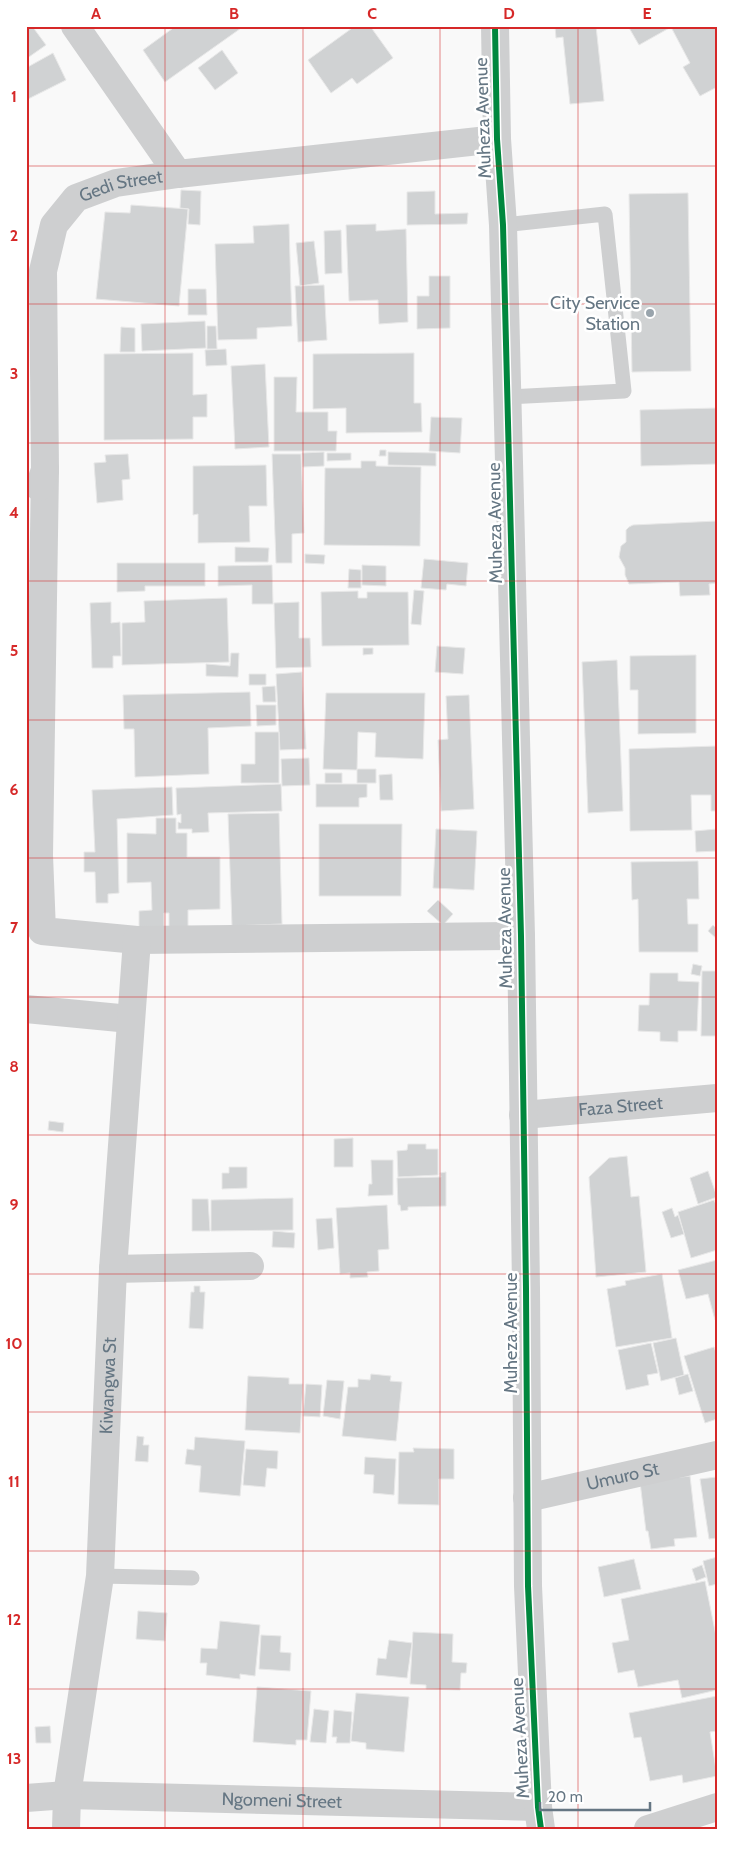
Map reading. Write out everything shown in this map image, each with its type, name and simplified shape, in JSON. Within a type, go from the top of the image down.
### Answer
[{"type":"street","points":[[75,26],[178,174]]},
{"type":"street","name":"Muheza Avenue","points":[[495,26],[498,139],[503,225],[521,936],[528,1586],[539,1818]]},
{"type":"street","name":"Gedi Street","points":[[26,517],[45,470],[42,271],[54,225],[76,198],[116,183],[178,174],[498,139]]},
{"type":"street","points":[[45,470],[39,855],[42,931],[137,940],[521,936]]},
{"type":"street","name":"Kiwangwa St","points":[[66,1829],[67,1794],[100,1576],[113,1269],[137,940]]},
{"type":"street","points":[[26,1009],[130,1020]]},
{"type":"street","name":"Faza Street","points":[[523,1115],[717,1098]]},
{"type":"street","points":[[113,1269],[250,1266]]},
{"type":"street","name":"Umuro St","points":[[527,1498],[717,1455]]},
{"type":"street","name":"Ngomeni Street","points":[[26,1798],[67,1794],[539,1818]]},
{"type":"street","points":[[648,1829],[717,1807]]},
{"type":"lane","points":[[503,225],[605,214],[624,391],[507,397]]},
{"type":"lane","points":[[100,1576],[192,1578]]},
{"type":"building","points":[[26,26],[32,26],[46,45],[26,59]]},
{"type":"building","points":[[176,26],[244,26],[165,82],[143,50]]},
{"type":"building","points":[[355,26],[370,26],[393,58],[357,84],[352,78],[331,93],[308,60]]},
{"type":"building","points":[[555,26],[596,26],[604,101],[570,104],[563,37],[556,38]]},
{"type":"building","points":[[628,26],[717,26],[717,87],[700,96],[683,67],[690,63],[671,27],[639,45]]},
{"type":"building","points":[[222,50],[238,73],[215,90],[198,68]]},
{"type":"building","points":[[53,53],[66,80],[26,100],[26,68]]},
{"type":"building","points":[[181,190],[201,191],[200,225],[188,224],[189,209],[180,208]]},
{"type":"building","points":[[435,191],[435,214],[468,213],[467,224],[407,225],[407,192]]},
{"type":"building","points":[[688,193],[691,371],[632,372],[629,194]]},
{"type":"building","points":[[131,205],[188,209],[179,306],[96,299],[105,212],[130,213]]},
{"type":"building","points":[[289,224],[292,326],[257,328],[257,339],[218,340],[215,244],[254,243],[253,226]]},
{"type":"building","points":[[376,224],[376,231],[406,229],[408,322],[379,324],[378,300],[349,301],[346,225]]},
{"type":"building","points":[[341,230],[342,273],[325,274],[324,231]]},
{"type":"building","points":[[314,241],[319,283],[300,286],[296,243]]},
{"type":"building","points":[[429,276],[450,276],[450,328],[417,329],[417,296],[429,296]]},
{"type":"building","points":[[324,285],[327,340],[298,342],[295,286]]},
{"type":"building","points":[[188,289],[206,289],[207,315],[188,315]]},
{"type":"building","points":[[205,321],[206,348],[142,351],[141,324]]},
{"type":"building","points":[[207,326],[216,326],[217,349],[207,349]]},
{"type":"building","points":[[121,327],[135,328],[135,352],[120,352]]},
{"type":"building","points":[[226,349],[227,365],[206,366],[205,350]]},
{"type":"building","points":[[193,353],[193,395],[207,394],[207,417],[193,417],[193,439],[104,440],[104,354]]},
{"type":"building","points":[[414,353],[414,403],[421,403],[422,432],[346,433],[346,408],[313,409],[313,354]]},
{"type":"building","points":[[265,364],[269,447],[235,449],[231,366]]},
{"type":"building","points":[[274,377],[297,377],[296,412],[328,412],[328,431],[337,431],[336,451],[274,451]]},
{"type":"building","points":[[717,408],[717,464],[641,466],[640,410]]},
{"type":"building","points":[[431,417],[462,418],[460,453],[429,451]]},
{"type":"building","points":[[380,450],[386,450],[386,456],[379,456]]},
{"type":"building","points":[[324,452],[324,466],[303,467],[302,453]]},
{"type":"building","points":[[388,452],[436,453],[436,466],[388,465]]},
{"type":"building","points":[[327,453],[351,453],[351,460],[327,461]]},
{"type":"building","points":[[128,454],[130,479],[122,480],[123,500],[97,503],[94,463],[106,462],[105,455]]},
{"type":"building","points":[[272,454],[301,454],[304,533],[292,534],[292,563],[276,563]]},
{"type":"building","points":[[361,461],[376,461],[376,466],[421,467],[420,546],[324,545],[325,468],[361,468]]},
{"type":"building","points":[[266,465],[267,506],[249,506],[250,542],[198,543],[198,514],[193,515],[193,466]]},
{"type":"building","points":[[717,521],[717,583],[709,584],[710,595],[680,596],[679,582],[629,584],[625,575],[625,568],[619,557],[621,546],[626,542],[626,530],[629,527],[633,525]]},
{"type":"building","points":[[235,547],[269,548],[268,562],[235,562]]},
{"type":"building","points":[[305,554],[325,555],[324,564],[305,563]]},
{"type":"building","points":[[424,559],[468,563],[466,586],[447,584],[446,590],[421,588]]},
{"type":"building","points":[[117,563],[205,563],[205,586],[145,586],[145,591],[117,592]]},
{"type":"building","points":[[272,565],[273,604],[252,604],[252,585],[218,586],[218,566]]},
{"type":"building","points":[[362,565],[386,566],[386,586],[362,585]]},
{"type":"building","points":[[349,569],[361,570],[361,588],[348,588]]},
{"type":"building","points":[[414,590],[424,591],[421,625],[411,624]]},
{"type":"building","points":[[358,591],[358,598],[367,598],[367,592],[408,592],[409,645],[322,646],[321,592]]},
{"type":"building","points":[[227,598],[229,662],[122,665],[122,623],[145,622],[144,601]]},
{"type":"building","points":[[111,602],[111,623],[120,622],[121,656],[113,656],[113,668],[92,668],[90,603]]},
{"type":"building","points":[[299,602],[299,638],[310,638],[311,667],[276,668],[274,603]]},
{"type":"building","points":[[437,646],[465,648],[463,674],[435,672]]},
{"type":"building","points":[[363,648],[373,648],[373,654],[363,655]]},
{"type":"building","points":[[231,653],[239,653],[238,677],[206,676],[206,664],[230,666]]},
{"type":"building","points":[[696,655],[696,733],[638,734],[638,690],[630,690],[630,656]]},
{"type":"building","points":[[617,660],[623,811],[588,813],[582,662]]},
{"type":"building","points":[[302,672],[306,749],[280,750],[276,674]]},
{"type":"building","points":[[249,674],[266,674],[266,685],[249,685]]},
{"type":"building","points":[[275,686],[276,702],[263,702],[262,687]]},
{"type":"building","points":[[250,692],[251,726],[208,728],[209,774],[135,777],[134,729],[124,729],[123,695]]},
{"type":"building","points":[[326,693],[425,693],[423,759],[375,757],[376,733],[358,732],[357,770],[323,769]]},
{"type":"building","points":[[469,695],[474,809],[441,811],[438,740],[448,739],[446,696]]},
{"type":"building","points":[[256,705],[276,705],[276,725],[257,726]]},
{"type":"building","points":[[255,732],[279,732],[279,783],[241,783],[241,764],[255,764]]},
{"type":"building","points":[[717,746],[717,811],[711,811],[711,795],[691,795],[692,830],[630,831],[629,749]]},
{"type":"building","points":[[309,758],[310,785],[282,786],[281,759]]},
{"type":"building","points":[[357,769],[376,769],[376,783],[357,783]]},
{"type":"building","points":[[325,773],[342,773],[342,783],[325,783]]},
{"type":"building","points":[[392,774],[393,800],[380,800],[379,775]]},
{"type":"building","points":[[281,784],[282,811],[208,813],[209,832],[192,833],[192,829],[178,829],[178,822],[181,823],[181,814],[177,815],[176,788]]},
{"type":"building","points":[[316,784],[367,784],[367,797],[359,798],[359,807],[316,807]]},
{"type":"building","points":[[172,787],[173,815],[117,819],[119,893],[108,894],[108,903],[96,903],[95,872],[84,872],[84,852],[95,852],[92,790]]},
{"type":"building","points":[[279,813],[282,924],[232,926],[228,814]]},
{"type":"building","points":[[156,818],[176,818],[176,833],[187,833],[187,857],[220,857],[220,909],[188,910],[188,932],[169,932],[169,913],[164,913],[164,932],[139,932],[139,911],[152,910],[151,882],[127,883],[127,833],[156,834]]},
{"type":"building","points":[[319,824],[402,824],[401,896],[319,896]]},
{"type":"building","points":[[436,829],[477,831],[474,890],[433,888]]},
{"type":"building","points":[[717,829],[717,851],[696,852],[695,831]]},
{"type":"building","points":[[698,861],[699,899],[687,899],[688,924],[698,924],[698,952],[639,952],[638,899],[632,900],[631,862]]},
{"type":"building","points":[[438,900],[453,914],[443,925],[427,911]]},
{"type":"building","points":[[713,925],[717,929],[717,939],[708,931]]},
{"type":"building","points":[[693,964],[702,966],[700,976],[691,974]]},
{"type":"building","points":[[702,971],[717,971],[717,1036],[701,1036]]},
{"type":"building","points":[[650,973],[678,973],[678,981],[699,982],[697,1031],[678,1031],[678,1042],[660,1041],[660,1032],[638,1031],[639,1005],[649,1005]]},
{"type":"building","points":[[49,1121],[64,1123],[63,1132],[48,1130]]},
{"type":"building","points":[[353,1138],[353,1167],[334,1167],[334,1139]]},
{"type":"building","points":[[408,1144],[426,1144],[426,1149],[438,1149],[438,1175],[398,1177],[397,1151],[407,1150]]},
{"type":"building","points":[[627,1156],[631,1197],[639,1196],[646,1272],[596,1277],[589,1177],[609,1158]]},
{"type":"building","points":[[371,1160],[393,1160],[393,1195],[368,1196],[369,1184],[372,1184]]},
{"type":"building","points":[[229,1167],[247,1167],[247,1188],[222,1189],[222,1173],[229,1173]]},
{"type":"building","points":[[708,1171],[717,1197],[698,1204],[690,1178]]},
{"type":"building","points":[[446,1172],[446,1206],[408,1207],[408,1210],[401,1211],[400,1205],[398,1205],[397,1178],[441,1177],[440,1173]]},
{"type":"building","points":[[293,1198],[293,1230],[211,1231],[211,1200]]},
{"type":"building","points":[[192,1199],[208,1199],[210,1231],[192,1231]]},
{"type":"building","points":[[714,1200],[717,1207],[717,1250],[691,1258],[678,1212]]},
{"type":"building","points":[[387,1205],[389,1249],[378,1250],[379,1271],[367,1272],[368,1277],[350,1278],[350,1273],[340,1274],[336,1208]]},
{"type":"building","points":[[672,1208],[675,1217],[678,1215],[684,1234],[671,1238],[662,1212]]},
{"type":"building","points":[[332,1218],[334,1248],[318,1250],[316,1219]]},
{"type":"building","points":[[273,1231],[295,1233],[294,1248],[272,1247]]},
{"type":"building","points":[[717,1260],[717,1320],[715,1320],[708,1294],[686,1299],[678,1270]]},
{"type":"building","points":[[662,1274],[672,1338],[616,1347],[607,1289],[626,1285],[625,1281]]},
{"type":"building","points":[[194,1286],[200,1286],[200,1292],[205,1292],[203,1329],[189,1328],[191,1292],[194,1292]]},
{"type":"building","points":[[676,1338],[684,1375],[661,1381],[653,1343]]},
{"type":"building","points":[[651,1343],[658,1373],[647,1375],[649,1385],[626,1390],[618,1350]]},
{"type":"building","points":[[714,1347],[717,1355],[717,1419],[705,1423],[684,1356]]},
{"type":"building","points":[[371,1374],[391,1376],[390,1381],[402,1382],[396,1441],[342,1436],[348,1387],[358,1387],[358,1379],[370,1380]]},
{"type":"building","points":[[688,1374],[693,1391],[679,1395],[675,1378]]},
{"type":"building","points":[[248,1376],[289,1378],[289,1384],[303,1384],[300,1433],[245,1430]]},
{"type":"building","points":[[327,1380],[344,1381],[340,1419],[323,1416]]},
{"type":"building","points":[[306,1384],[322,1385],[320,1417],[303,1416]]},
{"type":"building","points":[[137,1436],[144,1437],[143,1445],[149,1445],[148,1462],[135,1461]]},
{"type":"building","points":[[195,1437],[245,1441],[240,1496],[199,1492],[201,1466],[185,1464],[187,1449],[194,1450]]},
{"type":"building","points":[[413,1448],[454,1449],[454,1479],[439,1479],[439,1505],[398,1504],[399,1452],[414,1452]]},
{"type":"building","points":[[246,1449],[278,1451],[277,1469],[267,1468],[265,1487],[243,1485]]},
{"type":"building","points":[[365,1457],[396,1459],[394,1495],[373,1493],[374,1475],[364,1474]]},
{"type":"building","points":[[690,1476],[697,1537],[674,1539],[675,1546],[651,1549],[648,1531],[646,1531],[640,1482]]},
{"type":"building","points":[[717,1477],[717,1538],[709,1539],[700,1479]]},
{"type":"building","points":[[717,1557],[717,1584],[709,1586],[703,1561]]},
{"type":"building","points":[[634,1559],[641,1589],[604,1597],[598,1567]]},
{"type":"building","points":[[702,1565],[706,1577],[696,1581],[692,1569]]},
{"type":"building","points":[[705,1581],[717,1641],[717,1690],[682,1698],[678,1680],[638,1687],[634,1670],[618,1673],[612,1643],[629,1640],[621,1599]]},
{"type":"building","points":[[138,1611],[167,1613],[165,1641],[136,1639]]},
{"type":"building","points":[[220,1621],[260,1625],[255,1676],[240,1674],[240,1679],[206,1675],[207,1663],[200,1663],[201,1648],[217,1649]]},
{"type":"building","points":[[413,1632],[453,1634],[452,1662],[467,1663],[466,1673],[461,1673],[460,1690],[426,1689],[426,1685],[410,1684]]},
{"type":"building","points":[[261,1635],[281,1636],[280,1652],[291,1653],[290,1671],[259,1669]]},
{"type":"building","points":[[389,1640],[412,1643],[407,1678],[376,1675],[378,1658],[386,1659]]},
{"type":"building","points":[[257,1687],[311,1691],[307,1740],[296,1740],[296,1745],[253,1742]]},
{"type":"building","points":[[356,1693],[409,1697],[404,1752],[366,1749],[366,1743],[351,1741]]},
{"type":"building","points":[[717,1696],[717,1731],[710,1732],[717,1776],[683,1783],[682,1775],[650,1781],[641,1737],[634,1738],[629,1713]]},
{"type":"building","points":[[314,1709],[329,1711],[326,1743],[310,1742]]},
{"type":"building","points":[[334,1710],[352,1712],[350,1743],[336,1743],[337,1737],[332,1737]]},
{"type":"building","points":[[50,1726],[51,1743],[36,1743],[35,1727]]},
{"type":"cycle path","points":[[495,26],[497,139],[503,225],[521,936],[528,1586],[538,1807],[541,1829]]},
{"type":"place","name":"City Service Station","points":[[650,313]]}]
